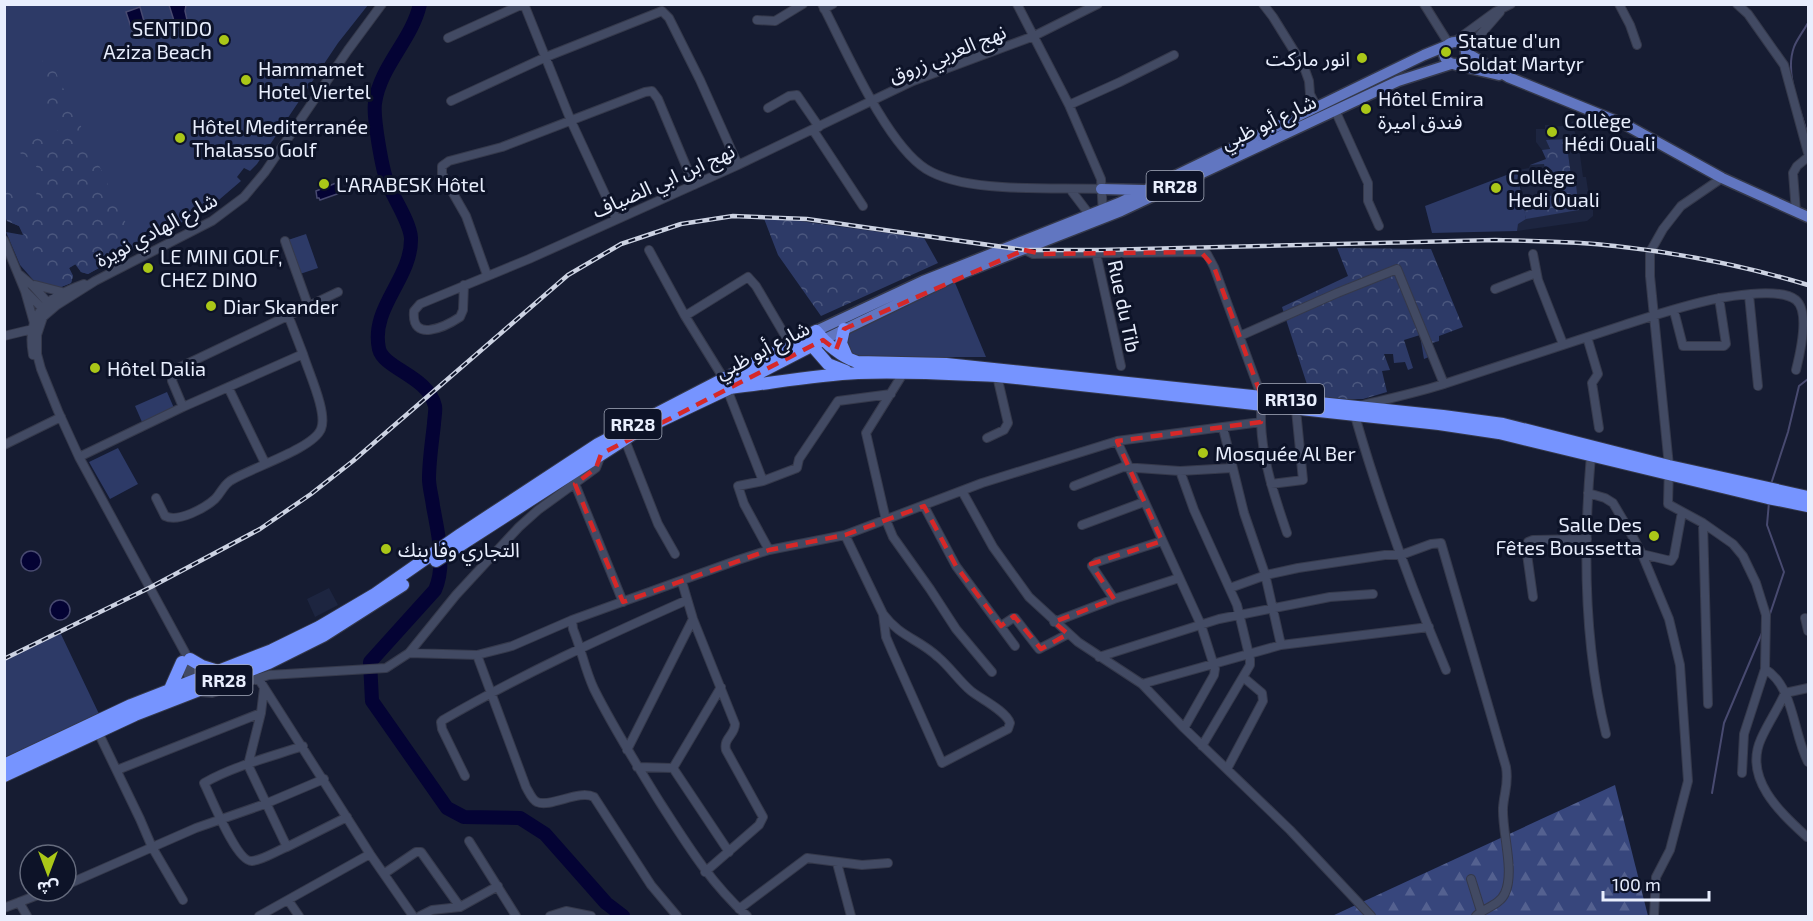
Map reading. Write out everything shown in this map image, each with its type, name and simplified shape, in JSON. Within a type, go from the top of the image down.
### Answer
[{"type":"highway","points":[[844,329],[841,343],[847,358]]},
{"type":"highway","name":"شارع أبو ظبي","points":[[435,557],[461,534],[598,444],[630,426],[727,385],[790,344],[814,339]]},
{"type":"highway","name":"شارع أبو ظبي","points":[[435,557],[457,548],[625,440],[814,339]]},
{"type":"highway","name":"RR130","points":[[814,339],[847,358],[868,363],[958,365],[1356,412],[1499,433],[1592,455],[1670,470]]},
{"type":"highway","name":"RR130","points":[[814,339],[828,364],[843,371],[997,376],[1261,401],[1296,410],[1356,412],[1503,424],[1670,470],[1768,494],[1809,497]]},
{"type":"highway","points":[[727,385],[856,373]]},
{"type":"highway","name":"RR130","points":[[1782,496],[1809,506]]},
{"type":"highway","name":"RR28","points":[[4,765],[130,705],[170,689],[199,686],[218,671],[272,650],[319,627],[435,557]]},
{"type":"highway","name":"RR28","points":[[4,776],[199,686],[269,663],[323,636],[380,601],[435,557]]},
{"type":"highway","points":[[170,689],[186,661],[218,671]]},
{"type":"main road","name":"شارع أبو ظبي","points":[[814,339],[913,285],[1098,216],[1288,127],[1317,108],[1450,44]]},
{"type":"main road","points":[[1508,77],[1453,65],[1448,62],[1444,54],[1450,44],[1462,44],[1466,52],[1508,77],[1626,125],[1722,178],[1809,217]]},
{"type":"main road","name":"RR28","points":[[1453,65],[1464,61],[1466,52]]},
{"type":"main road","name":"شارع أبو ظبي","points":[[1098,216],[1146,190],[1288,127],[1335,110],[1398,81],[1453,65]]},
{"type":"main road","points":[[1101,189],[1146,190]]},
{"type":"main road","name":"شارع أبو ظبي","points":[[814,339],[844,329],[1019,247]]},
{"type":"street","name":"شارع الهادي نويرة","points":[[47,308],[212,221],[244,196],[265,172],[382,4]]},
{"type":"street","points":[[448,38],[524,4],[571,121],[616,218]]},
{"type":"street","points":[[757,20],[775,21],[803,4]]},
{"type":"street","points":[[833,4],[823,7],[873,101],[905,151],[927,170],[967,183],[1101,189]]},
{"type":"street","points":[[1017,4],[1069,105],[1101,178],[1098,216]]},
{"type":"street","name":"نهج العربي زروق","points":[[873,101],[938,70],[1034,36],[1098,4]]},
{"type":"street","points":[[1263,4],[1304,67],[1309,81],[1310,94],[1317,108]]},
{"type":"street","points":[[1424,4],[1450,44],[1508,6]]},
{"type":"street","points":[[1619,4],[1637,45]]},
{"type":"street","points":[[1737,4],[1748,14],[1784,65],[1809,155],[1793,172],[1796,212]]},
{"type":"street","points":[[451,101],[546,57],[658,12],[664,12],[700,80],[738,165]]},
{"type":"street","points":[[1466,52],[1496,13]]},
{"type":"street","points":[[1069,105],[1174,55]]},
{"type":"street","points":[[487,275],[466,216],[442,174],[442,166],[456,158],[502,147],[652,91],[658,99],[693,185]]},
{"type":"street","points":[[768,108],[789,96],[797,95],[863,206]]},
{"type":"street","name":"نهج ابن ابي الضياف","points":[[464,285],[463,310],[460,317],[428,331],[416,326],[413,315],[416,306],[464,285],[487,275],[529,259],[738,165],[873,101]]},
{"type":"street","points":[[1335,110],[1368,183],[1368,201],[1379,225]]},
{"type":"street","points":[[1722,178],[1681,206],[1663,229],[1650,252],[1650,276],[1670,470],[1668,504],[1703,523],[1733,544],[1743,556],[1756,583],[1766,615],[1765,669],[1744,734],[1742,773]]},
{"type":"street","points":[[1070,189],[1098,216]]},
{"type":"street","points":[[4,240],[25,291],[33,326],[31,344],[33,355],[79,457],[151,587],[199,686],[212,693],[269,675],[386,668],[409,653],[456,595],[519,527],[538,510],[596,468],[601,454]]},
{"type":"street","points":[[285,241],[308,305]]},
{"type":"street","points":[[1019,247],[1034,254],[1204,252],[1214,267],[1261,401],[1260,422],[1263,446],[1271,484],[1287,534]]},
{"type":"street","points":[[649,250],[685,316],[727,385],[762,481]]},
{"type":"street","name":"Rue du Tib","points":[[1096,253],[1121,366]]},
{"type":"street","points":[[1533,254],[1536,273],[1563,344]]},
{"type":"street","points":[[1240,336],[1397,269],[1444,384]]},
{"type":"street","points":[[1495,289],[1536,273]]},
{"type":"street","points":[[19,274],[29,282],[47,308]]},
{"type":"street","points":[[685,316],[748,277],[756,286],[790,344]]},
{"type":"street","name":"شارع الهادي نويرة","points":[[33,326],[62,292],[95,281]]},
{"type":"street","points":[[29,282],[52,291],[62,292]]},
{"type":"street","points":[[25,291],[47,308]]},
{"type":"street","points":[[183,406],[172,381],[174,370],[338,292]]},
{"type":"street","points":[[1749,295],[1758,386]]},
{"type":"street","points":[[1446,670],[1383,506],[1356,412],[1655,315],[1719,298],[1749,295],[1785,296],[1798,302],[1803,326],[1796,370]]},
{"type":"street","points":[[1674,311],[1683,346],[1724,346],[1719,298]]},
{"type":"street","points":[[41,369],[37,335],[47,308]]},
{"type":"street","points":[[156,498],[165,516],[173,519],[182,518],[212,501],[230,480],[312,440],[322,427],[322,411],[288,315]]},
{"type":"street","points":[[4,336],[33,326]]},
{"type":"street","points":[[1587,337],[1598,374],[1592,383],[1599,428]]},
{"type":"street","points":[[79,457],[183,406],[303,354]]},
{"type":"street","points":[[904,372],[866,433],[886,520],[893,537],[944,613],[992,672]]},
{"type":"street","points":[[987,438],[1004,430],[1008,423],[997,376]]},
{"type":"street","points":[[228,387],[266,463]]},
{"type":"street","points":[[769,550],[738,489],[739,486],[762,481],[797,468],[799,459],[838,401],[891,394]]},
{"type":"street","points":[[1271,484],[1303,480],[1296,410]]},
{"type":"street","points":[[4,446],[61,417]]},
{"type":"street","points":[[409,653],[477,655],[522,642],[572,620],[769,550],[845,535],[1039,464],[1117,441],[1260,422]]},
{"type":"street","points":[[1223,428],[1244,513],[1266,575],[1281,645]]},
{"type":"street","points":[[625,440],[658,524],[675,554]]},
{"type":"street","points":[[1117,441],[1201,625],[1213,662],[1214,675],[1184,728]]},
{"type":"street","points":[[1592,455],[1588,493],[1587,574],[1594,677],[1606,734]]},
{"type":"street","points":[[1074,486],[1120,467],[1180,471],[1232,468]]},
{"type":"street","points":[[1180,471],[1194,510],[1240,615],[1250,665],[1202,746]]},
{"type":"street","points":[[575,484],[623,602]]},
{"type":"street","points":[[962,491],[993,547],[1029,597],[1068,634],[1142,684],[1202,746],[1290,830],[1371,916]]},
{"type":"street","points":[[1588,493],[1613,503],[1642,554],[1669,619],[1678,652],[1688,781],[1670,850],[1656,877],[1654,916]]},
{"type":"street","points":[[1082,525],[1144,502]]},
{"type":"street","points":[[924,506],[956,566],[1015,646]]},
{"type":"street","points":[[1642,554],[1671,561],[1674,556],[1682,512]]},
{"type":"street","points":[[1703,523],[1708,704]]},
{"type":"street","points":[[845,535],[883,614],[898,631],[929,650],[969,689],[1005,715],[1010,723],[1008,729],[942,764],[886,637],[883,614]]},
{"type":"street","points":[[1533,597],[1526,547],[1528,542],[1587,539]]},
{"type":"street","points":[[1114,599],[1093,564],[1162,541]]},
{"type":"street","points":[[1230,588],[1266,575],[1298,568],[1385,555],[1401,555],[1431,544],[1441,543],[1509,780],[1503,818],[1508,883],[1503,897],[1479,914],[1471,879]]},
{"type":"street","points":[[1054,622],[1179,578]]},
{"type":"street","points":[[682,582],[693,620],[735,727],[726,741],[726,750],[763,820],[705,872]]},
{"type":"street","points":[[1099,657],[1201,625],[1273,607],[1330,597],[1373,594]]},
{"type":"street","points":[[465,776],[442,729],[441,722],[491,692],[687,600]]},
{"type":"street","points":[[1000,626],[1015,618],[1040,650],[1068,634]]},
{"type":"street","points":[[1805,618],[1809,631]]},
{"type":"street","points":[[572,620],[593,687],[637,767],[705,872],[747,916]]},
{"type":"street","points":[[627,750],[693,620]]},
{"type":"street","points":[[1142,684],[1213,662],[1281,645],[1429,627]]},
{"type":"street","points":[[477,655],[526,787],[533,799],[541,803],[586,795],[594,798],[651,885],[677,916]]},
{"type":"street","points":[[1765,669],[1777,679],[1785,693],[1798,740],[1808,762]]},
{"type":"street","points":[[258,678],[370,854],[413,916]]},
{"type":"street","points":[[1227,769],[1263,701],[1262,693],[1243,678]]},
{"type":"street","points":[[673,768],[721,687]]},
{"type":"street","points":[[264,688],[261,713],[248,765],[287,847]]},
{"type":"street","points":[[1785,693],[1809,688]]},
{"type":"street","points":[[1785,693],[1761,740],[1757,761],[1765,791],[1777,808],[1807,837]]},
{"type":"street","points":[[117,770],[261,713]]},
{"type":"street","points":[[98,732],[152,847],[183,900]]},
{"type":"street","points":[[303,746],[204,783],[241,856],[250,862],[287,847],[347,817]]},
{"type":"street","points":[[637,767],[673,768]]},
{"type":"street","points":[[673,768],[729,852]]},
{"type":"street","points":[[78,880],[196,828],[265,804],[324,779]]},
{"type":"street","points":[[469,841],[516,916]]},
{"type":"street","points":[[385,873],[416,852],[421,852],[460,907]]},
{"type":"street","points":[[259,916],[370,854]]},
{"type":"street","points":[[739,909],[802,861],[813,858],[862,865],[888,862]]},
{"type":"street","points":[[837,863],[851,916]]},
{"type":"street","points":[[420,916],[432,910],[443,913],[460,907],[498,886]]},
{"type":"street","points":[[288,900],[299,916]]},
{"type":"street","points":[[4,908],[18,902]]},
{"type":"street","points":[[550,916],[566,911],[591,916]]},
{"type":"highlighted area","points":[[1024,250],[1043,254],[1201,252],[1214,267],[1261,395],[1261,422],[1117,441],[1162,541],[1091,564],[1114,599],[1054,622],[1068,634],[1041,649],[1014,616],[1001,626],[956,566],[924,506],[845,535],[769,550],[623,602],[575,484],[596,468],[601,454],[823,340],[836,350],[844,329]]},
{"type":"shaded area","points":[[169,5],[186,5],[188,24],[185,29],[176,27]]},
{"type":"shaded area","points":[[140,7],[147,32],[134,36],[126,12]]},
{"type":"shaded area","name":"Collège Hedi Ouali","points":[[1573,121],[1577,122],[1574,129],[1583,177],[1586,177],[1590,203],[1593,204],[1593,216],[1587,221],[1517,231],[1517,224],[1522,219],[1579,210],[1572,182],[1566,139],[1547,140],[1550,150],[1542,150],[1536,142],[1536,129],[1545,129],[1545,125],[1552,125],[1552,127],[1569,125]]},
{"type":"shaded area","name":"Collège Hedi Ouali","points":[[1544,164],[1546,175],[1535,187],[1553,183],[1555,195],[1536,198],[1538,208],[1524,211],[1519,170],[1529,168],[1530,165]]},
{"type":"shaded area","points":[[336,183],[340,193],[320,200],[317,198],[316,191]]},
{"type":"shaded area","points":[[31,551],[38,554],[41,561],[38,568],[31,571],[24,568],[21,561],[24,554]]},
{"type":"shaded area","points":[[329,588],[338,605],[315,617],[307,599]]},
{"type":"shaded area","points":[[60,600],[67,603],[70,610],[67,617],[60,620],[53,617],[50,610],[53,603]]},
{"type":"green space","name":"Hôtel Mediterranée Thalasso Golf","points":[[4,5],[368,5],[338,43],[257,164],[250,171],[244,168],[237,177],[241,181],[213,205],[88,274],[81,272],[76,264],[69,268],[73,276],[71,283],[56,289],[35,282],[20,265],[6,232],[23,235],[19,226],[7,221],[5,216]]},
{"type":"green space","points":[[45,49],[137,247],[88,274],[81,272],[75,264],[69,268],[73,276],[71,283],[56,289],[19,226],[7,221],[5,213],[4,183],[30,204],[37,200],[39,171],[32,160],[13,149],[35,139],[33,135],[40,132],[51,140],[62,124],[44,111],[47,72],[39,52]]},
{"type":"green space","name":"Collège Hedi Ouali","points":[[1566,139],[1572,182],[1576,185],[1579,210],[1526,219],[1524,211],[1538,208],[1536,198],[1555,195],[1553,183],[1535,187],[1532,177],[1546,175],[1544,164],[1530,165],[1546,159],[1542,150],[1550,149],[1546,140]]},
{"type":"green space","name":"Collège Hedi Ouali","points":[[1517,171],[1526,219],[1518,224],[1517,231],[1432,233],[1425,206]]},
{"type":"green space","points":[[763,216],[924,238],[938,263],[821,316],[778,255]]},
{"type":"green space","points":[[306,234],[318,268],[300,274],[288,240]]},
{"type":"green space","points":[[1337,248],[1431,249],[1463,327],[1439,336],[1439,341],[1432,343],[1436,354],[1424,359],[1420,335],[1404,340],[1413,368],[1408,370],[1405,362],[1394,363],[1393,354],[1384,354],[1390,370],[1382,371],[1387,392],[1363,399],[1312,400],[1282,307],[1348,276]]},
{"type":"green space","points":[[953,278],[986,357],[843,357],[840,338]]},
{"type":"green space","points":[[167,392],[174,408],[142,422],[135,406]]},
{"type":"green space","points":[[118,448],[138,484],[110,499],[89,462]]},
{"type":"green space","points":[[59,630],[100,716],[5,763],[5,658]]},
{"type":"green space","points":[[1615,785],[1648,916],[1332,916]]},
{"type":"waterway","points":[[420,4],[410,29],[383,77],[375,103],[377,131],[386,177],[408,225],[411,238],[410,253],[385,306],[378,334],[379,349],[383,356],[424,387],[435,406],[429,479],[441,560],[435,590],[370,662],[372,701],[447,808],[464,817],[520,818],[545,834],[606,903],[623,916]]},
{"type":"waterway","points":[[1808,23],[1794,47],[1791,58],[1792,80],[1808,136]]},
{"type":"waterway","points":[[1771,484],[1788,432],[1799,386],[1808,379]]},
{"type":"waterway","points":[[1769,502],[1767,525],[1784,572],[1769,617]]},
{"type":"waterway","points":[[1712,793],[1724,723],[1762,633]]},
{"type":"railway","points":[[4,659],[151,587],[260,529],[311,494],[353,461],[568,275],[621,244],[681,224],[733,216],[807,219],[1024,250],[1495,240],[1570,242],[1688,256],[1808,285]]},
{"type":"place","name":"SENTIDO Aziza Beach","points":[[224,40]]},
{"type":"place","name":"Statue d'un Soldat Martyr","points":[[1446,52]]},
{"type":"place","name":"انور ماركت","points":[[1362,58]]},
{"type":"place","name":"Hammamet Hotel Viertel","points":[[246,80]]},
{"type":"place","name":"Hôtel Emira فندق اميرة","points":[[1366,109]]},
{"type":"place","name":"Collège Hédi Ouali","points":[[1552,132]]},
{"type":"place","name":"Hôtel Mediterranée Thalasso Golf","points":[[180,138]]},
{"type":"place","name":"L'ARABESK Hôtel","points":[[324,184]]},
{"type":"place","name":"Collège Hedi Ouali","points":[[1496,188]]},
{"type":"place","name":"LE MINI GOLF, CHEZ DINO","points":[[148,268]]},
{"type":"place","name":"Diar Skander","points":[[211,306]]},
{"type":"place","name":"Hôtel Dalia","points":[[95,368]]},
{"type":"place","name":"Mosquée Al Ber","points":[[1203,453]]},
{"type":"place","name":"Salle Des Fêtes Boussetta","points":[[1654,536]]},
{"type":"place","name":"التجاري وفا بنك","points":[[386,549]]}]
